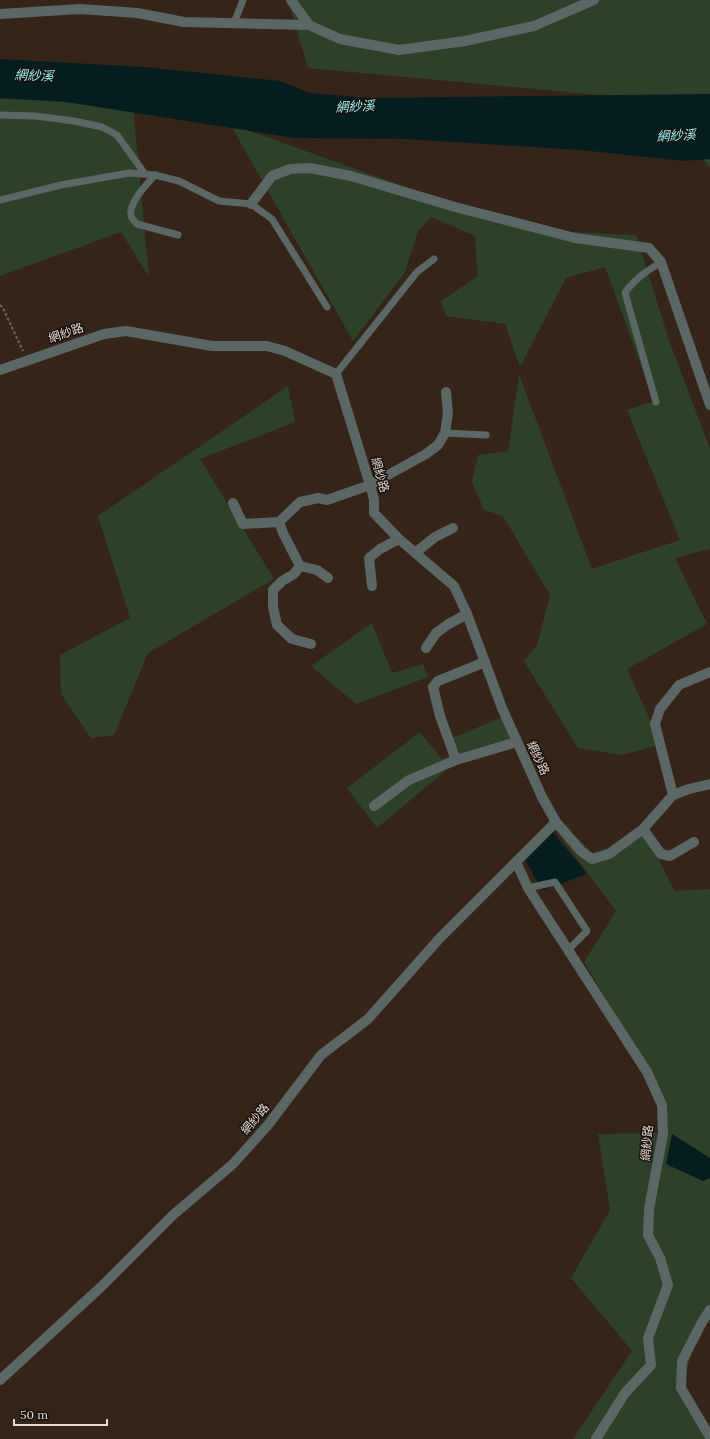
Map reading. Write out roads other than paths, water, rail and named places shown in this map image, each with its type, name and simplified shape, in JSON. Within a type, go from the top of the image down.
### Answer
[{"type":"street","points":[[291,0],[309,25]]},
{"type":"street","points":[[0,14],[80,9],[137,13],[184,22],[309,25],[340,38],[399,50],[465,41],[534,26],[594,0]]},
{"type":"street","points":[[251,204],[272,176],[290,169],[310,168],[351,176],[455,207],[575,238],[649,248],[661,262],[710,405]]},
{"type":"street","name":"網紗路","points":[[0,370],[104,334],[126,331],[212,346],[266,346],[284,351],[336,374],[374,499],[374,513],[399,539],[454,586],[467,614],[516,742],[542,797],[556,822],[438,939],[368,1019],[321,1055],[268,1125],[233,1164],[173,1215],[102,1286],[0,1380]]},
{"type":"street","points":[[233,503],[242,524],[279,522],[300,502],[318,498],[327,500],[370,486],[426,454],[438,445],[445,432],[448,413],[446,392]]},
{"type":"street","points":[[279,522],[300,566],[317,570],[328,578]]},
{"type":"street","points":[[415,553],[435,537],[453,528]]},
{"type":"street","points":[[372,586],[369,558],[380,549],[399,539]]},
{"type":"street","points":[[300,566],[294,574],[282,581],[273,590],[273,607],[277,625],[292,639],[311,644]]},
{"type":"street","points":[[426,648],[436,633],[447,624],[467,614]]},
{"type":"street","points":[[456,760],[440,716],[433,687],[438,681],[485,662]]},
{"type":"street","points":[[673,795],[656,724],[660,709],[679,685],[710,672]]},
{"type":"street","points":[[374,806],[409,780],[456,760],[516,742]]},
{"type":"street","points":[[556,822],[581,851],[592,859],[608,854],[643,829],[673,795],[710,784]]},
{"type":"street","points":[[643,829],[661,854],[670,856],[694,842]]},
{"type":"street","name":"網紗路","points":[[516,862],[528,888],[647,1072],[662,1105],[663,1134],[658,1170],[649,1209],[648,1235],[660,1258],[668,1285],[648,1338],[652,1364],[625,1393],[596,1439]]},
{"type":"street","points":[[710,1310],[682,1361],[681,1388],[710,1437]]},
{"type":"lane","points":[[234,22],[243,0]]},
{"type":"lane","points":[[0,115],[35,116],[74,121],[102,127],[117,135],[145,174]]},
{"type":"lane","points":[[0,200],[61,185],[129,173],[145,174],[179,181],[219,201],[251,204],[272,219],[327,307]]},
{"type":"lane","points":[[154,176],[131,207],[131,216],[137,224],[178,235]]},
{"type":"lane","points":[[336,374],[417,272],[434,259]]},
{"type":"lane","points":[[656,402],[625,292],[641,274],[661,262]]},
{"type":"lane","points":[[445,432],[486,435]]},
{"type":"lane","points":[[528,888],[555,882],[587,931],[568,950]]},
{"type":"water","name":"網紗溪","points":[[0,59],[144,67],[280,81],[309,93],[369,98],[710,94],[710,159],[683,161],[581,150],[404,139],[295,138],[66,102],[0,98]]},
{"type":"water","points":[[553,832],[587,874],[542,890],[523,856]]},
{"type":"water","points":[[672,1134],[710,1158],[710,1178],[703,1181],[666,1164]]}]
